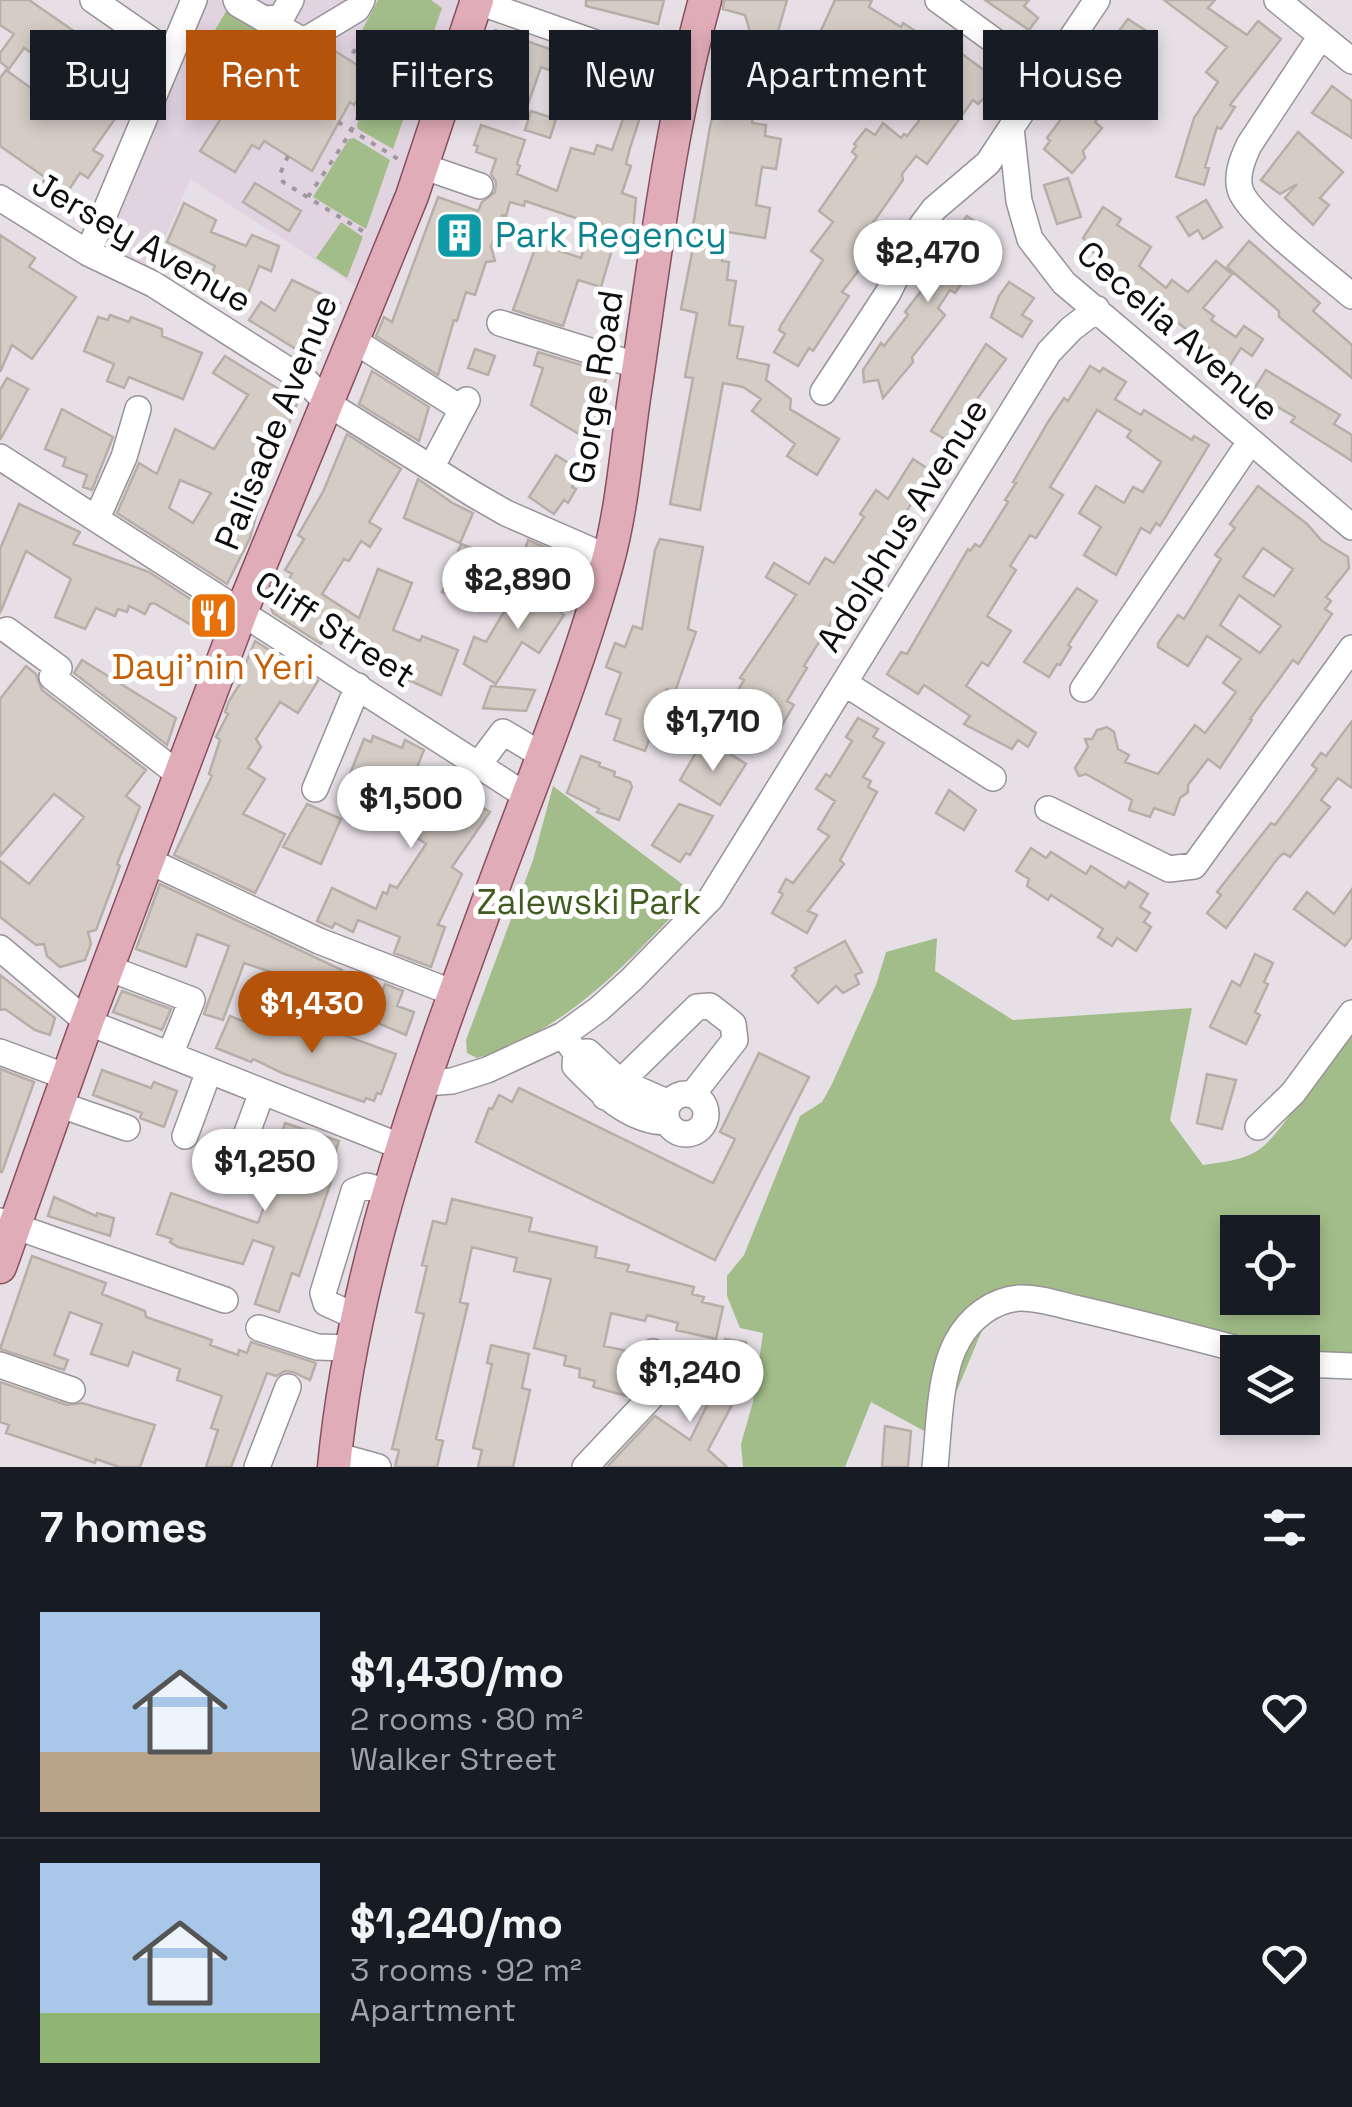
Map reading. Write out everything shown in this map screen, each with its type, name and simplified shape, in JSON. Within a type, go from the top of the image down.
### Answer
[{"type":"main road","name":"Gorge Road","points":[[691,62],[706,0]]},
{"type":"main road","name":"Palisade Avenue","points":[[0,1267],[6,1224],[63,1091],[242,610],[422,166],[476,1]]},
{"type":"main road","name":"Gorge Road","points":[[334,1461],[354,1332],[402,1147],[545,756],[582,650],[608,558],[680,120]]},
{"type":"street","points":[[93,0],[171,54]]},
{"type":"street","points":[[88,253],[194,0]]},
{"type":"street","points":[[236,0],[304,41],[356,9],[362,0]]},
{"type":"street","points":[[264,18],[281,18],[292,0]]},
{"type":"street","points":[[938,0],[983,33]]},
{"type":"street","points":[[1077,30],[1097,0]]},
{"type":"street","points":[[1277,0],[1352,61]]},
{"type":"street","points":[[476,1],[559,30]]},
{"type":"street","points":[[1321,36],[1249,144],[1241,163],[1239,186],[1254,211],[1352,296]]},
{"type":"street","points":[[823,392],[888,293],[922,225],[988,164],[1017,120]]},
{"type":"street","name":"Cecelia Avenue","points":[[1012,128],[1019,201],[1030,239],[1064,282],[1352,527]]},
{"type":"street","points":[[422,166],[480,186]]},
{"type":"street","name":"Jersey Avenue","points":[[0,198],[88,253],[153,284],[307,382],[327,403],[506,513],[608,558]]},
{"type":"street","name":"Adolphus Avenue","points":[[424,1083],[452,1081],[569,1044],[711,898],[1049,352],[1071,328],[1097,309]]},
{"type":"street","points":[[500,323],[639,366]]},
{"type":"street","points":[[353,340],[464,405],[431,468]]},
{"type":"street","points":[[97,518],[124,458],[138,409]]},
{"type":"street","points":[[1083,688],[1250,442]]},
{"type":"street","name":"Cliff Street","points":[[0,457],[528,798]]},
{"type":"street","points":[[7,630],[60,668],[52,677],[181,776]]},
{"type":"street","points":[[1048,809],[1168,870],[1194,866],[1352,648]]},
{"type":"street","points":[[846,684],[993,778]]},
{"type":"street","points":[[315,789],[358,686]]},
{"type":"street","points":[[479,764],[502,732],[545,756]]},
{"type":"street","points":[[149,861],[319,941],[456,994]]},
{"type":"street","points":[[0,948],[87,1022],[402,1147]]},
{"type":"street","points":[[108,968],[192,1000],[170,1056]]},
{"type":"street","points":[[569,1044],[575,1066],[612,1089],[645,1118],[676,1107],[735,1040],[734,1024],[710,1006],[697,1007],[612,1089]]},
{"type":"street","points":[[1258,1127],[1294,1093],[1352,1013]]},
{"type":"street","points":[[0,1052],[127,1128]]},
{"type":"street","points":[[185,1136],[209,1071]]},
{"type":"street","points":[[231,1176],[262,1092]]},
{"type":"street","points":[[6,1224],[224,1300]]},
{"type":"street","points":[[936,1467],[940,1414],[951,1355],[969,1324],[986,1310],[1019,1298],[1135,1321],[1220,1344]]},
{"type":"street","points":[[259,1328],[317,1347],[354,1332]]},
{"type":"street","points":[[585,1467],[653,1395],[653,1352]]},
{"type":"street","points":[[0,1365],[72,1390]]},
{"type":"street","points":[[1320,1365],[1352,1366]]},
{"type":"street","points":[[257,1467],[288,1386]]},
{"type":"street","points":[[334,1461],[378,1467]]},
{"type":"path","points":[[308,197],[350,130],[377,63],[372,53],[360,46],[349,60]]},
{"type":"path","points":[[338,122],[398,159],[422,166]]},
{"type":"path","points":[[288,156],[280,177],[370,236],[392,244]]},
{"type":"shaded area","points":[[194,0],[473,0],[463,30],[356,30],[356,120],[432,120],[371,296],[190,179],[147,281],[88,253],[144,120],[166,120],[166,67]]},
{"type":"green space","points":[[378,0],[431,0],[442,8],[434,30],[362,30]]},
{"type":"green space","points":[[228,8],[265,30],[215,30]]},
{"type":"green space","points":[[359,120],[403,120],[393,149],[357,125]]},
{"type":"green space","points":[[354,138],[390,160],[366,229],[313,197],[349,139]]},
{"type":"green space","points":[[341,222],[363,237],[347,278],[316,258]]},
{"type":"green space","name":"Zalewski Park","points":[[553,786],[694,893],[621,968],[569,1011],[510,1046],[477,1058],[467,1053],[466,1040],[533,860]]},
{"type":"green space","points":[[937,938],[935,971],[1013,1020],[1192,1008],[1170,1120],[1203,1165],[1244,1157],[1269,1141],[1295,1108],[1352,1013],[1352,1364],[1320,1356],[1320,1335],[1220,1335],[1220,1346],[996,1297],[937,1438],[871,1402],[845,1467],[743,1467],[741,1444],[753,1402],[763,1333],[740,1328],[727,1296],[727,1276],[744,1255],[800,1116],[822,1102],[876,985],[886,952]]},
{"type":"building","points":[[0,0],[29,0],[72,30],[30,30],[30,52],[24,48],[9,69],[0,62],[0,53],[14,34],[0,25]]},
{"type":"building","points":[[586,0],[664,0],[658,24],[586,6]]},
{"type":"building","points":[[724,0],[787,0],[778,30],[750,30],[745,15],[723,9]]},
{"type":"building","points":[[835,0],[872,0],[869,7],[901,27],[903,23],[914,30],[821,30]]},
{"type":"building","points":[[985,0],[1029,0],[1024,6],[1038,18],[1029,30]]},
{"type":"building","points":[[1164,0],[1215,0],[1208,8],[1247,35],[1258,21],[1281,39],[1230,105],[1235,107],[1221,129],[1217,127],[1204,185],[1176,177],[1194,118],[1218,82],[1206,72],[1227,47]]},
{"type":"building","points":[[1128,19],[1145,30],[1120,30]]},
{"type":"building","points":[[529,42],[549,49],[549,70],[541,67],[529,101]]},
{"type":"building","points":[[336,52],[356,64],[356,102],[354,105],[350,102],[312,171],[264,141],[259,149],[252,145],[235,172],[200,151],[220,120],[336,120]]},
{"type":"building","points":[[963,55],[983,69],[983,99],[978,104],[973,100],[963,114]]},
{"type":"building","points":[[6,70],[30,87],[30,120],[114,120],[93,150],[103,156],[88,178],[80,173],[62,200],[41,185],[46,178],[0,146],[0,78]]},
{"type":"building","points":[[1332,86],[1352,101],[1352,138],[1312,113]]},
{"type":"building","points":[[531,111],[556,120],[550,138],[525,130]]},
{"type":"building","points":[[623,120],[639,120],[622,193],[636,198],[632,241],[616,236],[601,287],[578,280],[563,326],[513,310],[537,243],[581,258],[591,223],[525,201],[524,206],[510,202],[506,216],[502,215],[491,247],[495,261],[486,262],[475,295],[466,292],[438,375],[376,336],[384,317],[392,322],[438,197],[478,211],[482,202],[495,192],[496,182],[491,174],[496,159],[476,152],[478,146],[474,145],[481,125],[525,140],[517,174],[557,191],[571,148],[594,154],[597,145],[612,150]]},
{"type":"building","points":[[712,120],[753,120],[752,123],[766,125],[765,136],[781,139],[776,169],[762,167],[756,205],[770,208],[765,238],[727,232],[722,261],[729,262],[727,280],[736,281],[729,325],[743,327],[737,358],[769,365],[766,380],[791,399],[790,409],[839,439],[817,475],[787,456],[795,444],[752,411],[761,399],[743,387],[723,383],[700,510],[670,504],[693,378],[685,377],[697,313],[681,309]]},
{"type":"building","points":[[919,120],[959,120],[927,164],[916,156],[902,174],[903,180],[856,247],[869,257],[842,292],[849,296],[813,351],[809,348],[798,366],[774,352],[785,334],[779,330],[781,325],[823,260],[811,251],[833,222],[819,211],[857,156],[852,152],[854,144],[866,129],[875,135],[883,123],[901,138]]},
{"type":"building","points":[[1060,120],[1097,120],[1102,128],[1083,151],[1085,158],[1072,173],[1044,149],[1050,141],[1047,138]]},
{"type":"building","points":[[1298,132],[1343,172],[1320,198],[1329,205],[1313,225],[1285,198],[1297,184],[1280,194],[1261,180]]},
{"type":"building","points":[[1068,178],[1081,217],[1057,224],[1044,185]]},
{"type":"building","points":[[255,183],[301,211],[289,231],[243,202]]},
{"type":"building","points":[[1206,200],[1222,227],[1203,239],[1198,230],[1189,236],[1177,217]]},
{"type":"building","points":[[184,203],[216,220],[211,232],[246,246],[252,235],[279,246],[271,271],[259,266],[244,304],[226,297],[223,303],[205,290],[215,266],[167,242]]},
{"type":"building","points":[[1103,207],[1121,219],[1117,225],[1151,247],[1139,266],[1166,288],[1172,280],[1188,292],[1216,261],[1232,274],[1203,308],[1214,316],[1211,320],[1236,337],[1244,326],[1263,339],[1252,356],[1241,348],[1230,365],[1107,270],[1111,264],[1090,250],[1083,238]]},
{"type":"building","points":[[967,216],[994,236],[955,293],[950,290],[938,308],[945,315],[883,398],[878,380],[864,382],[863,370],[881,343],[884,346],[908,315],[905,312],[931,278],[925,273]]},
{"type":"building","points":[[0,235],[35,258],[29,267],[76,297],[32,359],[12,345],[0,372]]},
{"type":"building","points":[[1249,241],[1320,303],[1313,311],[1352,345],[1352,378],[1227,267]]},
{"type":"building","points":[[292,280],[340,303],[315,361],[249,320],[261,302],[275,311]]},
{"type":"building","points":[[1009,282],[1034,298],[1022,315],[1032,321],[1022,337],[991,317]]},
{"type":"building","points":[[110,315],[129,322],[131,317],[162,329],[162,336],[202,353],[183,399],[129,377],[124,388],[107,381],[114,364],[84,351],[98,317],[108,320]]},
{"type":"building","points":[[986,344],[1006,359],[977,399],[983,402],[954,444],[931,431]]},
{"type":"building","points":[[475,349],[495,356],[488,375],[468,368]]},
{"type":"building","points":[[538,352],[608,373],[600,397],[604,399],[597,445],[531,405],[543,368],[534,365]]},
{"type":"building","points":[[225,356],[298,401],[265,482],[250,538],[227,584],[117,513],[139,463],[157,474],[175,429],[214,449],[248,395],[213,373]],"holes":[[[180,480],[211,493],[193,523],[169,508]]]},
{"type":"building","points":[[1090,366],[1100,372],[1103,368],[1126,382],[1115,399],[1209,445],[1160,526],[1156,523],[1150,533],[1141,528],[1116,575],[1084,555],[1101,527],[1079,513],[1096,486],[1124,503],[1133,487],[1143,492],[1161,462],[1127,437],[1131,431],[1097,410],[1050,487],[1063,495],[1036,538],[1030,535],[1010,566],[1016,570],[987,616],[1011,631],[988,666],[982,662],[966,686],[1036,733],[1028,747],[1018,740],[1012,749],[964,724],[970,716],[924,685],[918,694],[887,674],[901,652],[907,654],[968,549],[975,544],[980,547],[1008,502],[1005,500],[1016,483],[1013,482],[1048,422],[1064,398],[1068,401]]},
{"type":"building","points":[[1266,370],[1340,415],[1334,424],[1352,435],[1352,461],[1291,422],[1295,417],[1252,392]]},
{"type":"building","points":[[372,371],[429,407],[419,441],[359,404]]},
{"type":"building","points":[[7,378],[28,389],[0,440],[0,390]]},
{"type":"building","points":[[62,409],[113,437],[92,490],[83,487],[87,475],[63,466],[66,458],[45,449]]},
{"type":"building","points":[[347,434],[401,469],[369,522],[381,529],[370,547],[361,541],[349,561],[344,559],[322,594],[359,618],[378,569],[412,583],[393,630],[458,650],[441,695],[385,669],[389,657],[364,647],[365,643],[330,629],[321,644],[271,608],[292,574],[285,570],[304,539],[298,535],[323,492]]},
{"type":"building","points":[[556,455],[582,472],[568,503],[564,500],[554,514],[529,497]]},
{"type":"building","points":[[913,459],[933,472],[864,570],[804,666],[807,668],[787,701],[794,705],[782,725],[733,699],[744,680],[740,678],[796,595],[766,577],[774,563],[809,584],[825,558],[834,563],[864,517],[860,514],[876,490],[888,499]]},
{"type":"building","points":[[418,479],[473,513],[460,543],[404,518]]},
{"type":"building","points":[[1258,486],[1307,524],[1322,541],[1348,557],[1349,568],[1326,597],[1331,601],[1325,609],[1332,614],[1298,664],[1293,660],[1250,719],[1220,768],[1208,759],[1180,798],[1174,815],[1154,808],[1150,817],[1129,810],[1132,800],[1086,774],[1079,776],[1075,768],[1088,747],[1085,739],[1092,739],[1097,730],[1107,727],[1114,732],[1118,749],[1129,755],[1125,762],[1158,774],[1195,725],[1205,733],[1236,692],[1223,683],[1241,659],[1207,636],[1188,666],[1158,647],[1178,615],[1184,619],[1221,559],[1215,555],[1235,528],[1230,524]],"holes":[[[1263,548],[1293,569],[1274,596],[1243,577]],[[1239,595],[1281,626],[1260,653],[1220,625]]]},
{"type":"building","points":[[19,504],[80,532],[73,544],[149,572],[218,617],[208,635],[154,603],[145,614],[129,606],[127,612],[118,609],[115,616],[96,608],[85,629],[55,617],[71,579],[26,551],[0,613],[0,549]]},
{"type":"building","points":[[660,539],[703,547],[688,629],[696,632],[675,692],[667,689],[645,751],[614,740],[621,719],[606,714],[621,673],[606,667],[615,643],[625,647],[633,626],[642,629]]},
{"type":"building","points":[[528,540],[576,561],[571,574],[522,559]]},
{"type":"building","points":[[461,544],[484,553],[465,601],[442,592]]},
{"type":"building","points":[[536,580],[568,601],[560,612],[564,615],[539,653],[522,642],[496,684],[464,664],[474,637],[486,642],[505,610],[512,615]]},
{"type":"building","points":[[1077,588],[1097,601],[1049,677],[1024,662]]},
{"type":"building","points":[[255,641],[318,681],[298,713],[280,702],[256,739],[261,747],[248,768],[265,779],[243,814],[285,834],[255,893],[174,855],[212,776],[209,774],[220,740],[216,737],[228,714],[225,712],[229,701],[243,679],[240,677]]},
{"type":"building","points":[[82,660],[176,718],[167,745],[74,673]]},
{"type":"building","points":[[26,666],[36,674],[42,690],[146,770],[126,796],[140,807],[96,930],[88,932],[91,944],[85,960],[60,967],[47,956],[44,944],[36,945],[0,917],[0,861],[29,884],[84,817],[54,794],[0,856],[0,699]]},
{"type":"building","points":[[491,686],[535,690],[526,711],[483,708]]},
{"type":"building","points":[[858,718],[878,729],[873,737],[884,743],[863,777],[871,781],[868,787],[877,792],[840,860],[844,864],[808,911],[817,915],[807,933],[772,913],[786,879],[793,883],[829,836],[818,829],[835,801],[816,789],[826,774],[830,777],[852,741],[846,737]]},
{"type":"building","points":[[1352,721],[1352,788],[1338,778],[1321,800],[1330,807],[1290,857],[1284,853],[1278,858],[1226,928],[1207,913],[1221,895],[1217,892],[1317,769],[1312,765],[1321,753],[1326,756]]},
{"type":"building","points":[[373,736],[402,748],[405,740],[424,750],[416,770],[490,812],[452,867],[462,874],[438,925],[445,927],[431,967],[394,953],[400,937],[358,920],[353,932],[335,923],[332,928],[317,921],[332,888],[376,909],[383,892],[387,894],[390,885],[397,888],[426,844],[417,838],[421,832],[414,829],[420,819],[407,811],[416,798],[378,784],[370,802],[343,791],[364,739],[371,742]]},
{"type":"building","points":[[721,748],[746,764],[720,805],[680,780],[698,749],[715,758]]},
{"type":"building","points":[[581,756],[630,782],[632,787],[619,820],[597,812],[599,809],[567,793]]},
{"type":"building","points":[[949,790],[976,810],[964,830],[936,813]]},
{"type":"building","points":[[307,804],[341,819],[321,864],[283,847]]},
{"type":"building","points":[[679,804],[713,816],[690,855],[686,853],[680,862],[652,845]]},
{"type":"building","points":[[1031,848],[1046,858],[1051,852],[1086,874],[1091,866],[1125,888],[1129,882],[1148,894],[1140,907],[1150,913],[1144,922],[1151,927],[1136,951],[1117,938],[1112,946],[1098,937],[1103,929],[1051,895],[1048,900],[1027,886],[1029,879],[1016,871]]},
{"type":"building","points":[[160,884],[342,970],[328,1001],[311,994],[315,985],[285,972],[283,976],[244,963],[223,1020],[204,1014],[229,946],[197,934],[186,967],[136,949]]},
{"type":"building","points":[[1352,889],[1352,937],[1345,946],[1294,909],[1307,892],[1334,914]]},
{"type":"building","points":[[845,941],[862,972],[855,975],[859,984],[843,993],[836,986],[818,1003],[792,976],[795,968]]},
{"type":"building","points":[[1255,954],[1273,963],[1255,1012],[1260,1015],[1246,1044],[1210,1027],[1232,981],[1240,986]]},
{"type":"building","points":[[0,975],[55,1018],[50,1035],[35,1030],[5,1009],[0,1010]]},
{"type":"building","points":[[385,984],[403,991],[397,1006],[414,1012],[406,1035],[364,1017],[371,996],[379,999]]},
{"type":"building","points":[[122,991],[171,1009],[162,1030],[113,1012]]},
{"type":"building","points":[[230,1016],[269,1032],[274,1020],[291,1027],[294,1017],[396,1054],[381,1094],[377,1093],[374,1101],[366,1098],[364,1102],[216,1048]]},
{"type":"building","points":[[759,1053],[809,1077],[715,1260],[476,1142],[489,1108],[499,1095],[512,1102],[519,1088],[713,1183],[735,1139],[720,1132]]},
{"type":"building","points":[[0,1069],[34,1082],[2,1172],[0,1172]]},
{"type":"building","points":[[102,1070],[151,1088],[154,1082],[177,1091],[164,1127],[140,1118],[142,1113],[93,1095]]},
{"type":"building","points":[[1207,1074],[1236,1080],[1222,1129],[1197,1123]]},
{"type":"building","points":[[285,1123],[339,1141],[329,1171],[334,1173],[299,1276],[292,1273],[279,1312],[255,1304],[274,1247],[253,1240],[243,1264],[178,1247],[170,1242],[172,1239],[157,1234],[171,1193],[258,1223],[270,1190],[264,1188]]},
{"type":"building","points":[[54,1197],[96,1216],[97,1213],[114,1218],[110,1236],[48,1216]]},
{"type":"building","points":[[452,1199],[532,1218],[529,1231],[597,1247],[595,1257],[629,1265],[627,1271],[694,1287],[692,1294],[704,1297],[702,1302],[723,1307],[716,1339],[676,1330],[678,1323],[647,1315],[645,1321],[611,1313],[604,1346],[637,1356],[627,1396],[593,1387],[595,1381],[579,1377],[580,1369],[564,1365],[566,1356],[534,1348],[551,1279],[514,1271],[517,1258],[472,1247],[460,1302],[468,1304],[436,1439],[443,1441],[437,1467],[395,1467],[399,1450],[392,1449],[424,1314],[416,1312],[427,1266],[422,1265],[433,1221],[446,1224]]},
{"type":"building","points":[[32,1256],[106,1283],[102,1294],[145,1311],[146,1317],[212,1340],[210,1345],[238,1355],[239,1350],[247,1353],[251,1342],[316,1363],[310,1380],[293,1372],[276,1376],[267,1373],[231,1467],[206,1467],[218,1430],[211,1428],[222,1396],[177,1380],[180,1369],[133,1352],[128,1366],[91,1354],[102,1324],[70,1312],[54,1355],[68,1360],[64,1370],[0,1349]]},
{"type":"building","points":[[725,1339],[746,1342],[747,1348],[741,1388],[708,1450],[727,1467],[607,1467],[655,1416],[690,1440],[719,1381]]},
{"type":"building","points":[[491,1345],[529,1354],[522,1388],[530,1390],[513,1467],[478,1467],[482,1450],[473,1448],[492,1364],[487,1363]]},
{"type":"building","points":[[0,1382],[67,1405],[82,1403],[155,1425],[140,1467],[119,1467],[96,1459],[95,1463],[6,1433],[9,1425],[0,1422]]},
{"type":"building","points":[[885,1426],[911,1431],[908,1467],[882,1467]]},
{"type":"place","name":"Park Regency","points":[[460,235]]},
{"type":"place","name":"Dayi’nin Yeri","points":[[213,615]]}]
